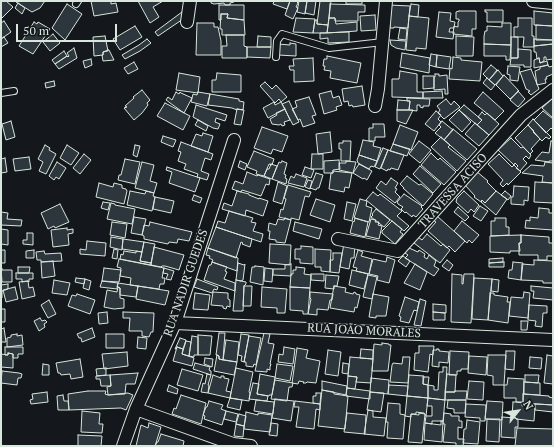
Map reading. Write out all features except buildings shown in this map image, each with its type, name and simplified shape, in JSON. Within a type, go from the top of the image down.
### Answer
[{"type":"street","points":[[187,22],[190,1]]},
{"type":"street","points":[[375,106],[383,42],[386,1]]},
{"type":"street","points":[[533,1],[553,3]]},
{"type":"street","name":"TRAVESSA ACISO","points":[[338,239],[398,251],[521,115],[553,90]]},
{"type":"street","name":"RUA NADIR GUEDES","points":[[123,446],[136,409],[175,323],[234,140]]},
{"type":"street","name":"RUA JOÃO MORALES","points":[[175,323],[553,340]]},
{"type":"street","points":[[136,409],[233,444],[250,446]]},
{"type":"lane","points":[[276,57],[277,41],[282,34],[329,48],[383,42]]},
{"type":"lane","points":[[1,93],[14,91]]}]
